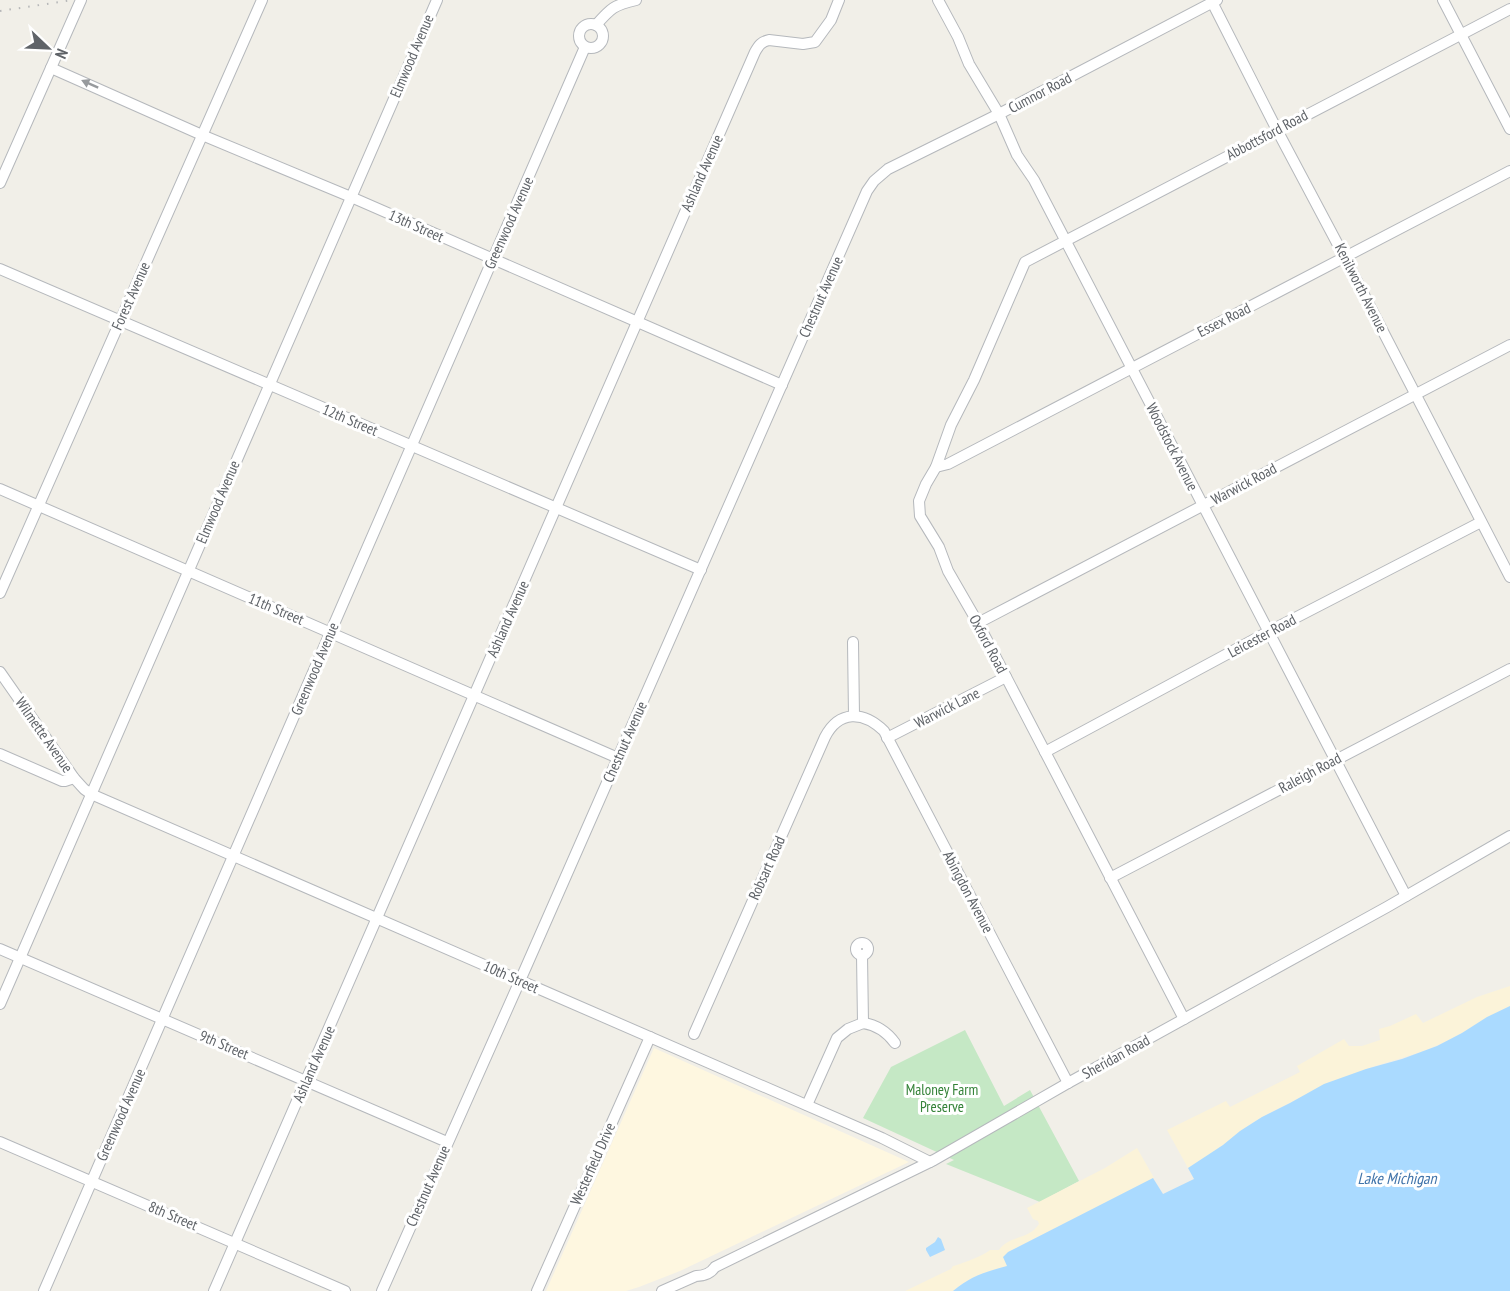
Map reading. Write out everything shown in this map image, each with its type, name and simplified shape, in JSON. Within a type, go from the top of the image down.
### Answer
[{"type":"street","points":[[0,183],[81,0]]},
{"type":"street","name":"Forest Avenue","points":[[0,593],[262,0]]},
{"type":"street","name":"Elmwood Avenue","points":[[0,1004],[437,0]]},
{"type":"street","points":[[596,25],[613,7],[636,0]]},
{"type":"street","name":"Ashland Avenue","points":[[214,1291],[759,45],[769,40],[803,44],[816,42],[825,30],[839,0]]},
{"type":"street","name":"Woodstock Avenue","points":[[938,0],[958,37],[969,64],[999,114],[1017,155],[1034,180],[1406,896]]},
{"type":"street","points":[[1443,0],[1510,129]]},
{"type":"street","name":"Cumnor Road","points":[[867,191],[874,181],[888,169],[999,114],[1214,1]]},
{"type":"street","name":"Kenilworth Avenue","points":[[1214,1],[1277,130],[1510,577]]},
{"type":"street","name":"Abbottsford Road","points":[[1026,262],[1510,9]]},
{"type":"street","name":"Greenwood Avenue","points":[[585,25],[596,25],[602,31],[600,43],[593,48],[585,47],[579,38],[580,30],[585,25]]},
{"type":"street","name":"Greenwood Avenue","points":[[44,1291],[585,47]]},
{"type":"street","name":"13th Street","points":[[51,68],[782,385]]},
{"type":"street","name":"Essex Road","points":[[936,467],[948,464],[1510,171]]},
{"type":"street","name":"Chestnut Avenue","points":[[382,1291],[867,191]]},
{"type":"street","name":"Oxford Road","points":[[1026,262],[974,380],[951,425],[936,467],[922,493],[919,506],[920,516],[939,547],[948,571],[978,623],[1184,1019]]},
{"type":"street","name":"12th Street","points":[[0,269],[701,570]]},
{"type":"street","name":"Warwick Road","points":[[978,623],[1510,345]]},
{"type":"street","name":"11th Street","points":[[0,489],[618,758]]},
{"type":"street","name":"Leicester Road","points":[[1045,752],[1481,522]]},
{"type":"street","points":[[853,642],[854,716]]},
{"type":"street","name":"Raleigh Road","points":[[1110,878],[1510,669]]},
{"type":"street","name":"Wilmette Avenue","points":[[0,672],[74,778],[92,794]]},
{"type":"street","name":"Warwick Lane","points":[[887,738],[1006,677]]},
{"type":"street","name":"Abingdon Avenue","points":[[854,716],[867,719],[884,731],[1068,1083]]},
{"type":"street","name":"Robsart Road","points":[[694,1034],[825,737],[840,720],[854,716]]},
{"type":"street","points":[[0,754],[62,781],[74,778]]},
{"type":"street","name":"10th Street","points":[[92,794],[807,1105],[930,1162]]},
{"type":"street","name":"Sheridan Road","points":[[662,1291],[696,1276],[698,1271],[709,1266],[715,1267],[930,1162],[1510,836]]},
{"type":"street","name":"9th Street","points":[[0,949],[447,1142]]},
{"type":"street","points":[[862,955],[863,1023]]},
{"type":"street","points":[[807,1105],[837,1038],[848,1029],[863,1023],[879,1028],[896,1042]]},
{"type":"street","name":"Westerfield Drive","points":[[537,1291],[650,1037]]},
{"type":"street","name":"8th Street","points":[[0,1142],[345,1291]]},
{"type":"shaded area","points":[[654,1048],[909,1162],[680,1271],[639,1287],[626,1291],[546,1291]]},
{"type":"green space","name":"Maloney Farm Preserve","points":[[965,1030],[1004,1106],[1030,1090],[1079,1181],[1040,1202],[946,1164],[954,1160],[863,1118],[891,1067]]},
{"type":"sand","points":[[1510,986],[1510,1006],[1438,1045],[1364,1070],[1288,1103],[1253,1122],[1188,1168],[1167,1130],[1226,1101],[1230,1107],[1300,1072],[1297,1066],[1344,1039],[1349,1046],[1362,1046],[1380,1040],[1379,1029],[1416,1014],[1423,1023],[1477,997]]},
{"type":"sand","points":[[1137,1148],[1154,1178],[1008,1252],[1007,1266],[978,1275],[953,1291],[905,1291],[953,1266],[990,1250],[999,1250],[1008,1242],[1030,1233],[1039,1224],[1027,1208],[1105,1168]]},
{"type":"water","name":"Lake Michigan","points":[[1510,1006],[1510,1291],[953,1291],[978,1275],[1007,1266],[1003,1257],[1008,1252],[1153,1178],[1163,1194],[1194,1179],[1188,1168],[1262,1117],[1324,1084],[1437,1046]]},
{"type":"water","points":[[938,1237],[945,1250],[930,1257],[926,1248]]},
{"type":"railway","points":[[0,11],[73,0]]}]
